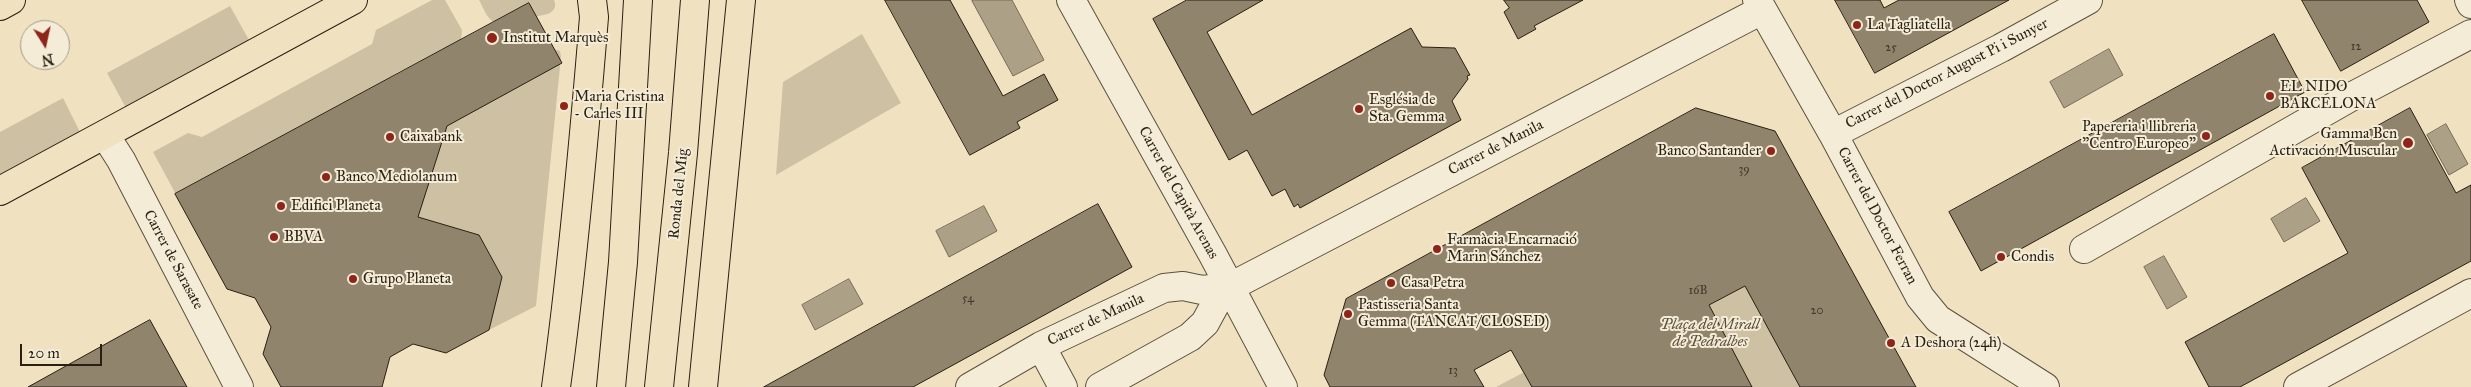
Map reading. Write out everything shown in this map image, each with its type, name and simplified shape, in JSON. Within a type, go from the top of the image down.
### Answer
[{"type":"main road","points":[[0,6],[11,0]]},
{"type":"main road","points":[[0,192],[352,0]]},
{"type":"main road","points":[[556,387],[568,298],[583,152],[594,17],[592,0]]},
{"type":"main road","points":[[611,387],[624,253],[638,0]]},
{"type":"main road","name":"Ronda del Mig","points":[[659,387],[683,153],[695,0]]},
{"type":"main road","points":[[703,387],[739,3]]},
{"type":"street","name":"Carrer del Capità Arenas","points":[[1070,0],[1230,287],[1283,387]]},
{"type":"street","name":"Carrer del Doctor August Pi i Sunyer","points":[[1833,134],[1993,52],[2088,0]]},
{"type":"street","points":[[2469,0],[2471,4]]},
{"type":"street","name":"Carrer de Manila","points":[[1100,387],[1190,337],[1206,323],[1216,301],[1230,287],[1760,5]]},
{"type":"street","name":"Carrer del Doctor Ferran","points":[[1760,5],[1833,134],[1920,297],[1938,318],[2045,387]]},
{"type":"street","points":[[2084,249],[2349,98],[2471,34]]},
{"type":"street","name":"Carrer de Sarasate","points":[[105,135],[121,160],[240,387]]},
{"type":"street","name":"Carrer de Manila","points":[[970,387],[1042,346],[1164,288],[1183,286],[1202,290],[1230,287]]},
{"type":"street","points":[[2298,387],[2471,293]]},
{"type":"street","points":[[1042,346],[1063,387]]},
{"type":"green space","points":[[432,0],[445,0],[462,30],[461,40],[456,45],[397,73],[385,84],[223,194],[206,250],[153,152],[188,133],[202,137],[372,44],[376,30]]},
{"type":"green space","points":[[479,0],[554,0],[555,7],[548,14],[501,24],[490,19]]},
{"type":"green space","points":[[230,6],[249,40],[126,108],[107,73]]},
{"type":"green space","points":[[862,34],[901,103],[776,175],[783,82]]},
{"type":"green space","points":[[551,48],[560,51],[561,57],[536,306],[489,330],[502,277],[479,235],[425,219],[388,239],[425,96]]},
{"type":"green space","points":[[63,98],[80,132],[0,176],[0,132]]},
{"type":"green space","name":"Plaça del Mirall de Pedralbes","points":[[1821,215],[1800,387],[1496,387]]},
{"type":"shaded area","points":[[1012,0],[1044,60],[1013,76],[972,1]]},
{"type":"shaded area","points":[[2109,49],[2123,75],[2064,108],[2050,82]]},
{"type":"shaded area","points":[[2446,124],[2468,164],[2449,175],[2427,135]]},
{"type":"shaded area","points":[[2306,198],[2320,221],[2284,242],[2271,219]]},
{"type":"shaded area","points":[[984,206],[997,231],[949,257],[936,231]]},
{"type":"shaded area","points":[[2164,256],[2187,297],[2167,309],[2144,267]]},
{"type":"shaded area","points":[[849,279],[863,304],[815,330],[802,305]]},
{"type":"building","points":[[885,0],[950,0],[1003,96],[1044,74],[1058,100],[1017,122],[1020,128],[970,155]]},
{"type":"building","name":"Església de Sta. Gemma","points":[[1187,0],[1263,0],[1207,32],[1252,115],[1411,28],[1422,47],[1455,48],[1470,75],[1467,76],[1468,79],[1452,101],[1461,120],[1300,208],[1298,204],[1294,207],[1285,189],[1272,196],[1247,150],[1229,160],[1153,19]]},
{"type":"building","points":[[1504,0],[1583,0],[1534,26],[1536,29],[1518,39],[1504,12],[1509,8]]},
{"type":"building","points":[[1835,0],[1880,0],[1884,8],[1899,0],[2009,0],[1875,73]]},
{"type":"building","points":[[2302,0],[2417,0],[2429,22],[2341,71]]},
{"type":"building","name":"Edifici Planeta","points":[[529,3],[562,63],[447,126],[418,217],[479,235],[502,277],[489,330],[446,353],[413,344],[390,357],[382,387],[281,387],[263,354],[271,327],[255,298],[227,289],[175,194]]},
{"type":"building","points":[[2274,34],[2305,92],[1981,271],[1949,212]]},
{"type":"building","points":[[1696,108],[1775,131],[1916,387],[1800,387],[1745,286],[1709,305],[1752,387],[1532,387],[1511,350],[1474,370],[1484,387],[1330,387],[1324,375],[1346,299]]},
{"type":"building","points":[[2410,108],[2456,193],[2471,185],[2471,261],[2240,387],[2209,387],[2185,342],[2348,253],[2302,168]]},
{"type":"building","points":[[1098,204],[1132,267],[913,387],[764,387]]},
{"type":"building","points":[[150,320],[187,387],[28,387],[120,336]]},
{"type":"place","name":"La Tagliatella","points":[[1857,25]]},
{"type":"place","name":"Institut Marquès","points":[[492,38]]},
{"type":"place","name":"EL NIDO BARCELONA","points":[[2270,96]]},
{"type":"place","name":"Maria Cristina - Carles III","points":[[564,106]]},
{"type":"place","name":"Església de Sta. Gemma","points":[[1359,109]]},
{"type":"place","name":"Papereria i llibreria \"Centro Europeo\"","points":[[2206,136]]},
{"type":"place","name":"Caixabank","points":[[390,137]]},
{"type":"place","name":"Gamma Bcn Activación Muscular","points":[[2408,143]]},
{"type":"place","name":"Banco Santander","points":[[1771,151]]},
{"type":"place","name":"Banco Mediolanum","points":[[326,177]]},
{"type":"place","name":"Edifici Planeta","points":[[281,206]]},
{"type":"place","name":"BBVA","points":[[274,237]]},
{"type":"place","name":"Farmàcia Encarnació Marin Sánchez","points":[[1437,249]]},
{"type":"place","name":"Condis","points":[[2001,257]]},
{"type":"place","name":"Grupo Planeta","points":[[353,279]]},
{"type":"place","name":"Casa Petra","points":[[1391,283]]},
{"type":"place","name":"Pastisseria Santa Gemma (TANCAT/CLOSED)","points":[[1348,314]]},
{"type":"place","name":"A Deshora (24h)","points":[[1891,343]]}]
